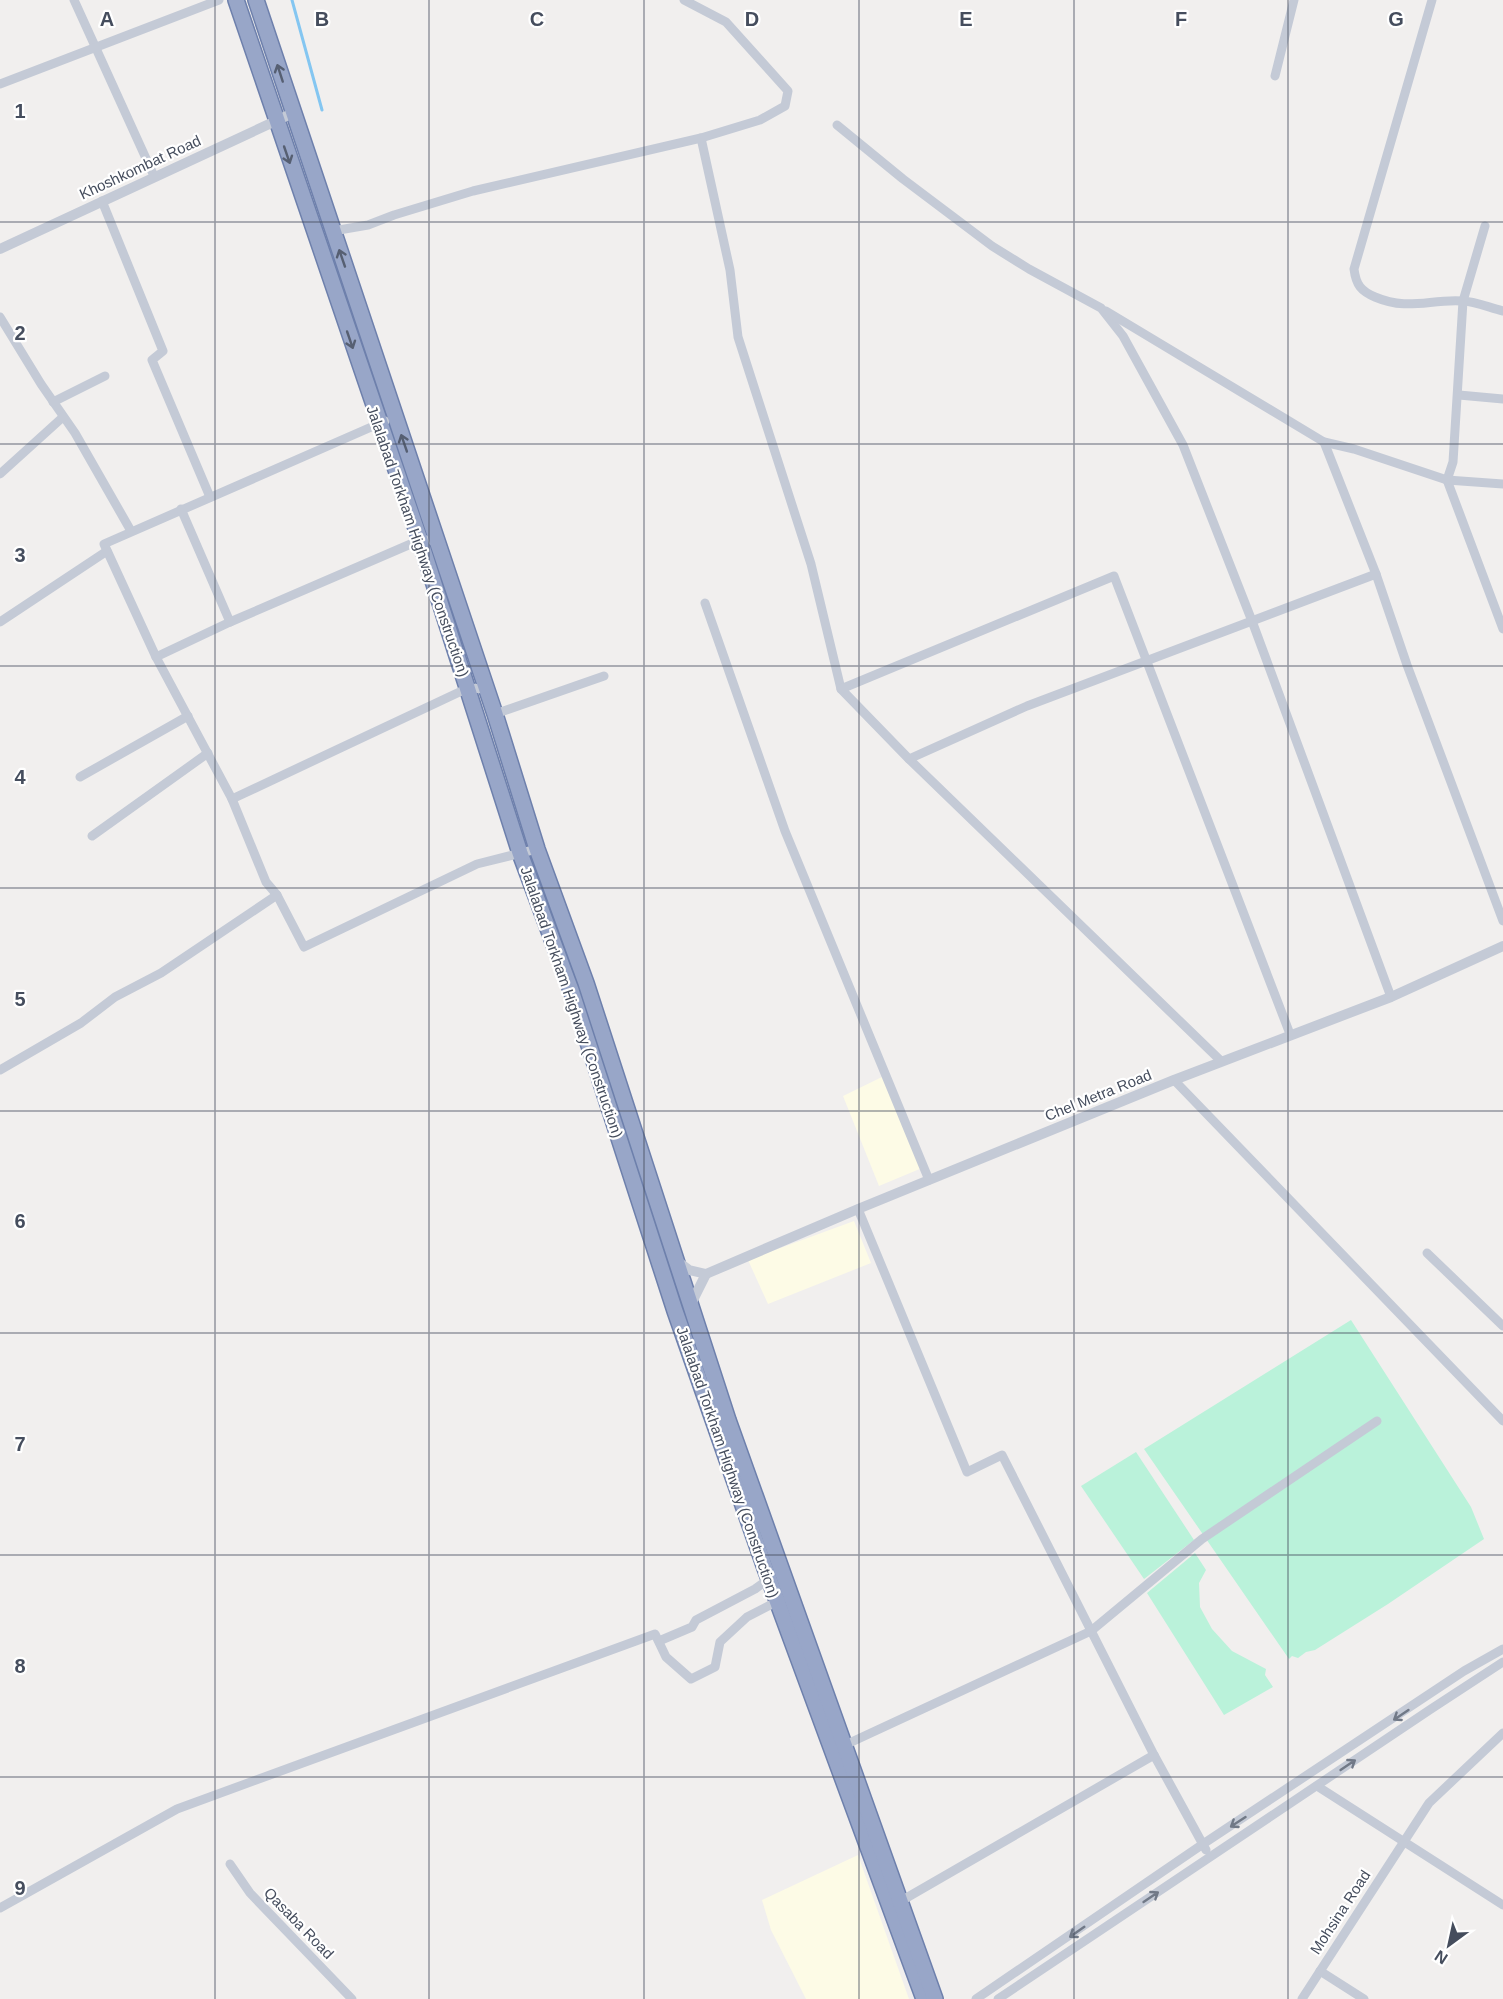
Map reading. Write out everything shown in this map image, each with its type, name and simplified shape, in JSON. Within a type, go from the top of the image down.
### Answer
[{"type":"highway","name":"Jalalabad Torkham Highway (Construction)","points":[[236,0],[379,424],[398,473],[520,853],[571,990],[675,1311],[769,1579],[784,1598],[924,1999]]},
{"type":"highway","points":[[256,0],[495,714],[537,849],[586,983],[784,1598]]},
{"type":"highway","points":[[398,473],[423,498]]},
{"type":"highway","points":[[811,1673],[845,1745],[935,1999]]},
{"type":"street","points":[[74,0],[154,176]]},
{"type":"street","points":[[0,84],[219,0]]},
{"type":"street","points":[[333,231],[368,225],[473,191],[701,138],[760,120],[785,106],[788,91],[726,22],[684,0]]},
{"type":"street","points":[[1275,76],[1294,0]]},
{"type":"street","points":[[1432,0],[1354,269],[1356,282],[1363,292],[1390,303],[1411,305],[1463,300],[1503,311]]},
{"type":"street","name":"Khoshkombat Road","points":[[0,249],[293,113]]},
{"type":"street","points":[[837,125],[903,179],[992,246],[1101,308],[1324,442],[1353,449],[1448,480],[1503,484]]},
{"type":"street","points":[[701,138],[730,270],[738,337],[811,564],[841,688],[909,759],[1221,1061]]},
{"type":"street","points":[[102,201],[163,351],[152,360],[210,497]]},
{"type":"street","points":[[1485,226],[1463,300],[1459,395],[1453,462],[1448,480],[1503,629]]},
{"type":"street","points":[[1101,308],[1123,336],[1183,446],[1251,621],[1390,997]]},
{"type":"street","points":[[0,317],[75,433],[131,531]]},
{"type":"street","points":[[53,402],[105,376]]},
{"type":"street","points":[[1459,395],[1503,399]]},
{"type":"street","points":[[0,474],[63,417]]},
{"type":"street","points":[[395,417],[104,544],[156,657],[232,799],[266,882],[277,895],[304,947],[477,864],[537,849]]},
{"type":"street","points":[[1324,442],[1376,574],[1407,665],[1503,921]]},
{"type":"street","points":[[181,509],[230,622]]},
{"type":"street","points":[[156,657],[230,622],[420,540],[437,540]]},
{"type":"street","points":[[0,622],[107,551]]},
{"type":"street","points":[[909,759],[1027,706],[1376,574]]},
{"type":"street","points":[[841,688],[1114,576],[1290,1034]]},
{"type":"street","points":[[705,603],[785,831],[929,1180]]},
{"type":"street","points":[[495,714],[604,676]]},
{"type":"street","points":[[232,799],[468,688],[486,688]]},
{"type":"street","points":[[80,777],[188,716]]},
{"type":"street","points":[[92,836],[208,753]]},
{"type":"street","points":[[0,1070],[81,1023],[115,997],[161,973],[277,895]]},
{"type":"street","name":"Chel Metra Road","points":[[706,1275],[858,1209],[1174,1080],[1390,997],[1503,946]]},
{"type":"street","points":[[1174,1080],[1503,1421]]},
{"type":"street","points":[[858,1209],[967,1472],[1002,1455],[1154,1755],[1210,1857]]},
{"type":"street","points":[[1427,1253],[1503,1326]]},
{"type":"street","points":[[677,1261],[689,1270],[706,1275],[690,1306]]},
{"type":"street","points":[[845,1745],[1091,1630],[1202,1539],[1377,1421]]},
{"type":"street","points":[[658,1641],[692,1627],[696,1620],[769,1579]]},
{"type":"street","points":[[0,1908],[177,1809],[655,1634],[666,1657],[691,1679],[715,1667],[720,1642],[747,1617],[784,1598]]},
{"type":"street","points":[[976,1999],[1203,1844],[1464,1671],[1503,1649]]},
{"type":"street","points":[[998,1999],[1503,1662]]},
{"type":"street","points":[[1464,1671],[1470,1683]]},
{"type":"street","points":[[1424,1699],[1431,1709]]},
{"type":"street","points":[[1374,1732],[1381,1743]]},
{"type":"street","name":"Mohsina Road","points":[[1302,1999],[1429,1803],[1503,1733]]},
{"type":"street","points":[[901,1901],[1154,1755]]},
{"type":"street","points":[[1295,1784],[1303,1796]]},
{"type":"street","points":[[1317,1786],[1503,1905]]},
{"type":"street","name":"Qasaba Road","points":[[230,1864],[250,1893],[347,1998]]},
{"type":"street","points":[[1320,1971],[1364,1999]]},
{"type":"shaded area","points":[[882,1077],[922,1168],[879,1186],[843,1096]]},
{"type":"shaded area","points":[[854,1221],[871,1263],[768,1304],[748,1260]]},
{"type":"shaded area","points":[[858,1855],[909,1999],[806,1999],[771,1930],[762,1900]]},
{"type":"green space","points":[[1351,1320],[1471,1507],[1484,1539],[1315,1650],[1306,1652],[1298,1658],[1292,1656],[1289,1659],[1144,1449]]},
{"type":"green space","points":[[1136,1452],[1194,1540],[1144,1579],[1081,1486]]},
{"type":"green space","points":[[1195,1553],[1206,1570],[1199,1583],[1200,1607],[1212,1629],[1232,1651],[1266,1669],[1265,1675],[1273,1687],[1224,1715],[1147,1593]]},
{"type":"waterway","points":[[292,0],[322,110]]}]
